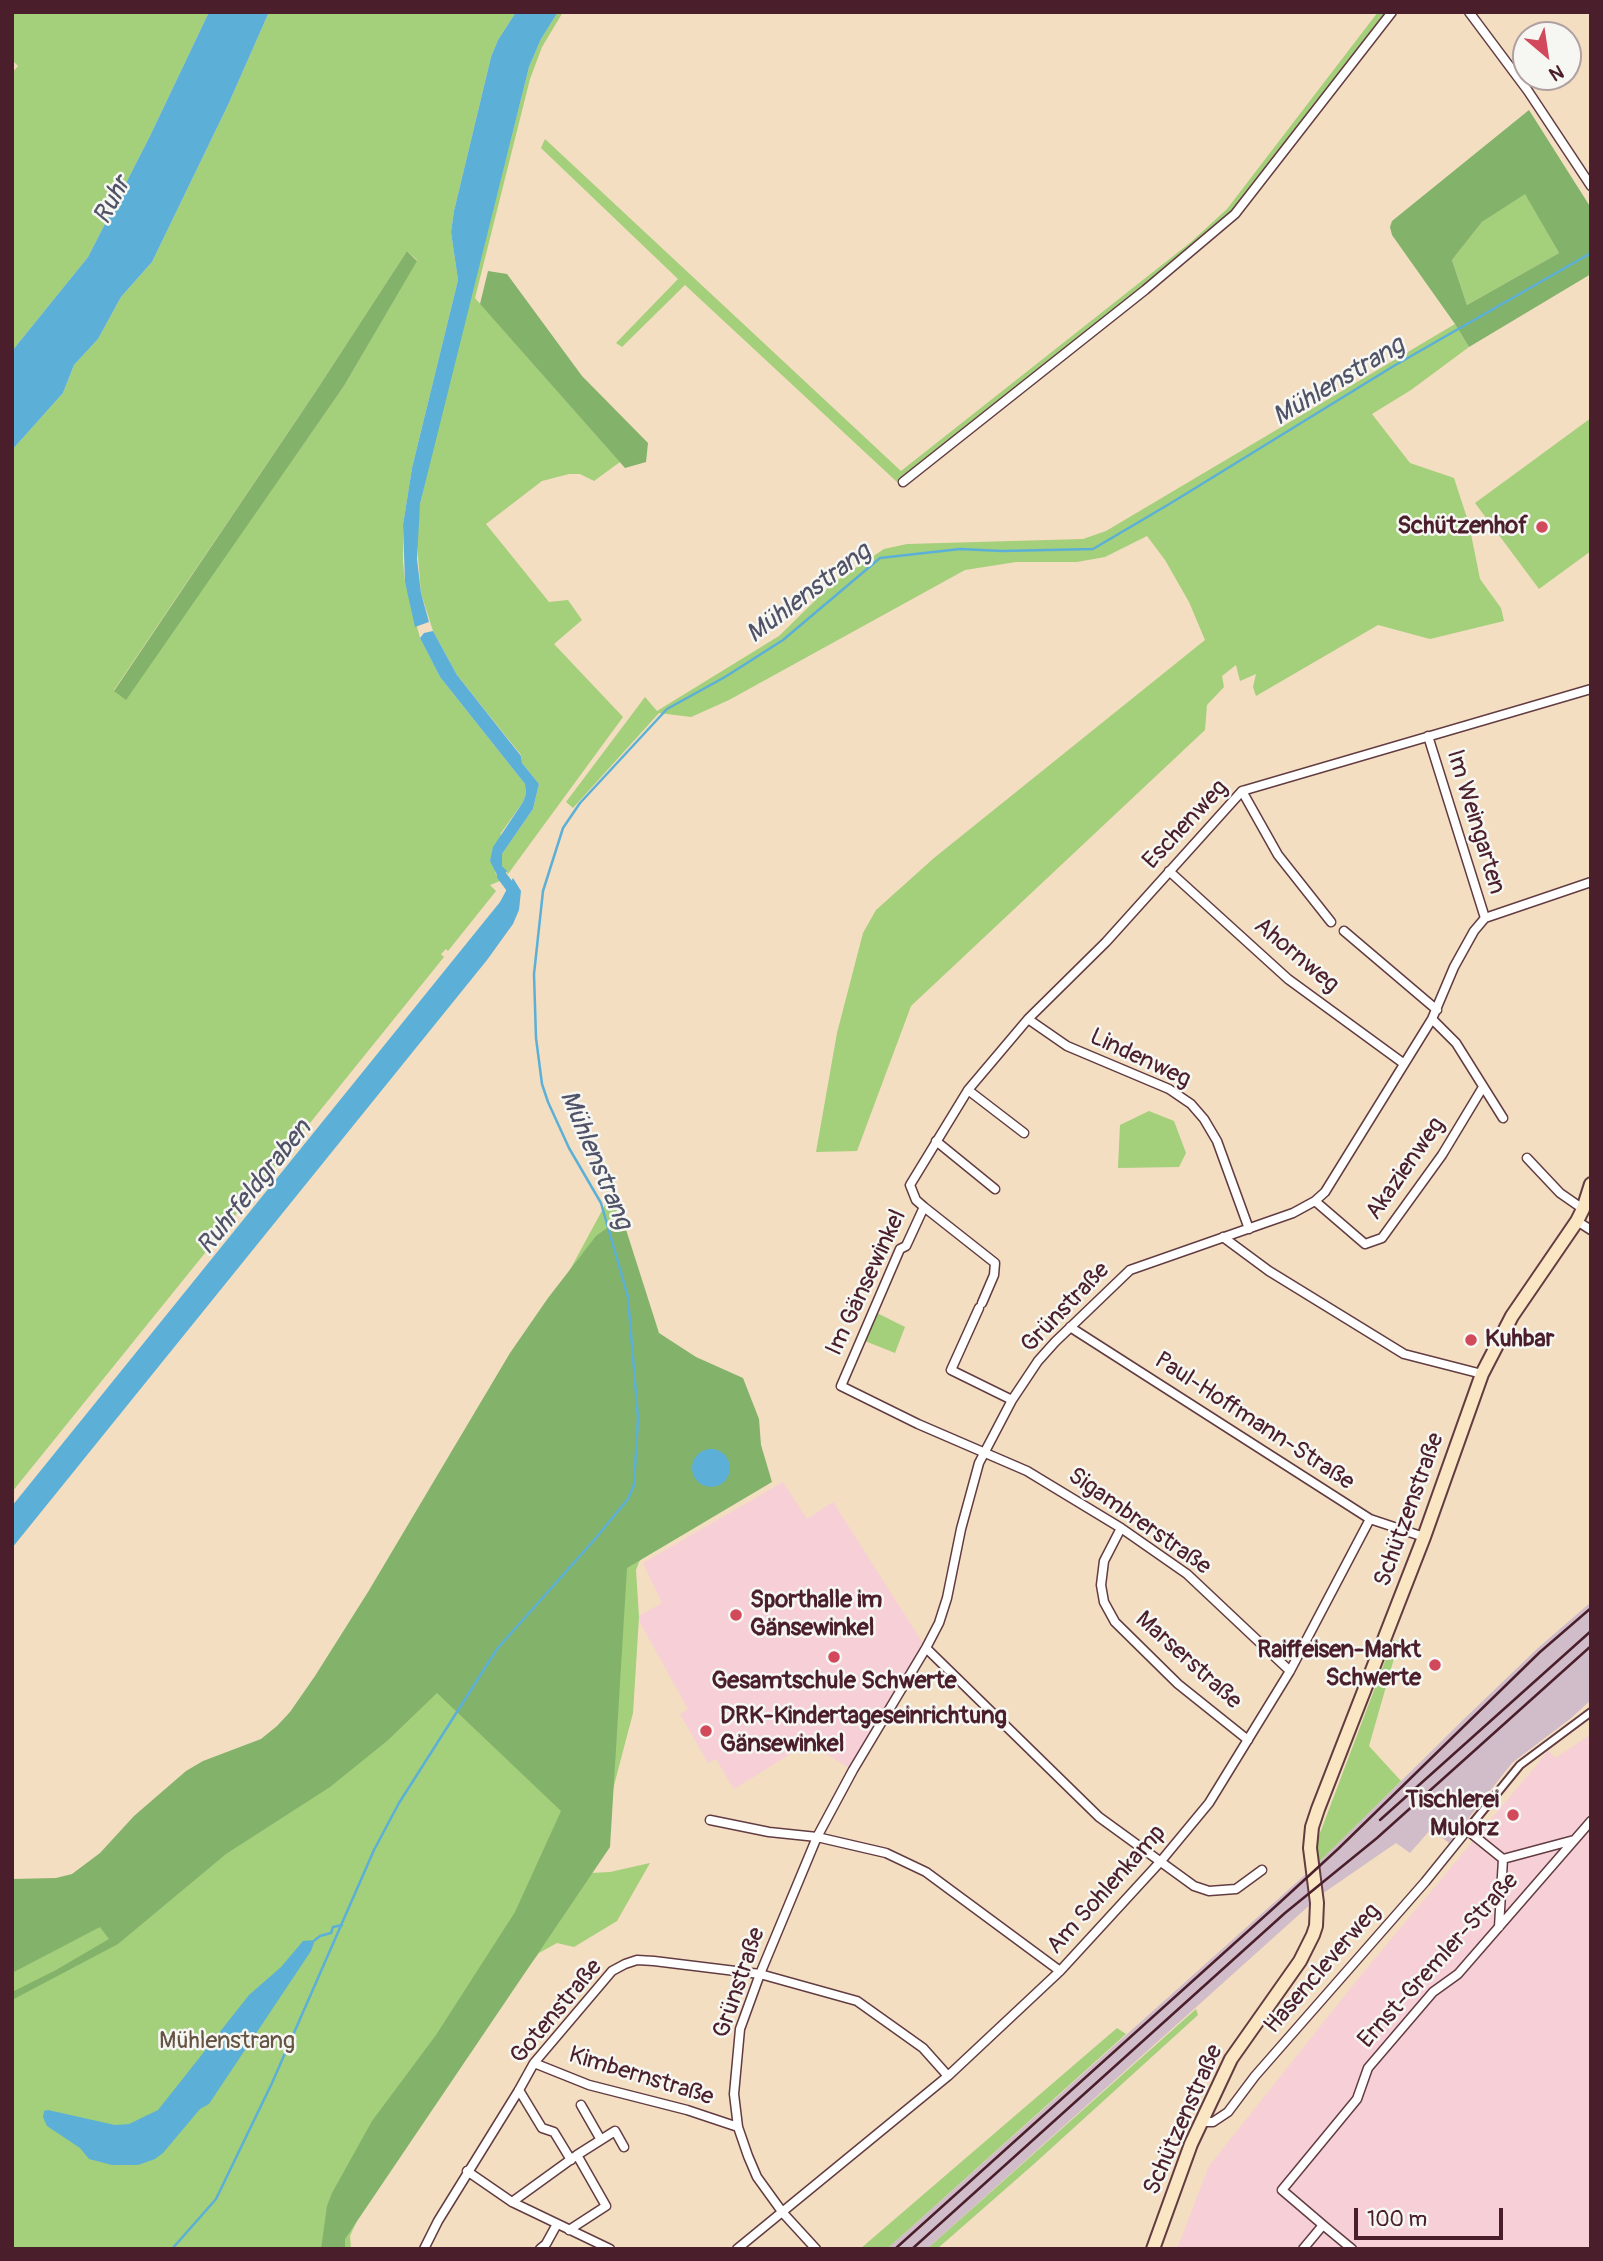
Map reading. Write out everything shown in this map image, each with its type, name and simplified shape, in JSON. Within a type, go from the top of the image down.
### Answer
[{"type":"main road","name":"Schützenstraße","points":[[1153,2249],[1201,2122],[1231,2059],[1307,1948],[1317,1926],[1310,1848],[1312,1827],[1318,1810],[1424,1537],[1482,1374],[1512,1316],[1577,1221],[1591,1184]]},
{"type":"street","points":[[903,482],[1145,290],[1235,214],[1392,12]]},
{"type":"street","points":[[1469,12],[1528,91],[1591,186]]},
{"type":"street","name":"Eschenweg","points":[[924,1207],[916,1200],[910,1185],[968,1090],[1028,1019],[1106,942],[1242,791],[1591,689]]},
{"type":"street","name":"Im Weingarten","points":[[1428,736],[1485,918]]},
{"type":"street","points":[[1242,791],[1278,855],[1331,922]]},
{"type":"street","name":"Ahornweg","points":[[1169,871],[1288,979],[1404,1063]]},
{"type":"street","points":[[1485,918],[1591,882]]},
{"type":"street","name":"Grünstraße","points":[[816,2249],[783,2213],[757,2177],[738,2127],[734,2094],[740,2029],[817,1837],[856,1763],[939,1623],[961,1529],[984,1452],[1012,1400],[1038,1361],[1070,1326],[1130,1269],[1293,1213],[1325,1192],[1432,1019],[1454,967],[1474,931],[1485,918]]},
{"type":"street","points":[[1344,932],[1437,1010]]},
{"type":"street","name":"Lindenweg","points":[[1028,1019],[1067,1046],[1169,1089],[1191,1104],[1205,1119],[1217,1141],[1249,1228]]},
{"type":"street","points":[[1432,1019],[1456,1043],[1503,1118]]},
{"type":"street","name":"Akazienweg","points":[[1315,1201],[1365,1244],[1382,1238],[1442,1156],[1483,1087]]},
{"type":"street","points":[[968,1090],[1024,1133]]},
{"type":"street","points":[[936,1141],[995,1189]]},
{"type":"street","points":[[1527,1158],[1560,1193],[1583,1209]]},
{"type":"street","points":[[924,1207],[995,1263],[995,1275],[981,1300],[951,1370],[1012,1400]]},
{"type":"street","name":"Im Gänsewinkel","points":[[924,1207],[906,1246],[900,1249],[841,1387],[984,1452]]},
{"type":"street","points":[[1577,1221],[1591,1230]]},
{"type":"street","points":[[1223,1237],[1269,1271],[1404,1354],[1482,1374]]},
{"type":"street","name":"Paul-Hoffmann-Straße","points":[[1070,1326],[1370,1519],[1424,1537]]},
{"type":"street","name":"Sigambrerstraße","points":[[984,1452],[1027,1471],[1121,1528],[1187,1574],[1290,1671]]},
{"type":"street","name":"Am Sohlenkamp","points":[[783,2213],[948,2076],[1060,1971],[1161,1861],[1209,1803],[1248,1740],[1290,1671],[1370,1519]]},
{"type":"street","name":"Marserstraße","points":[[1121,1528],[1104,1561],[1101,1586],[1104,1602],[1115,1622],[1178,1684],[1248,1740]]},
{"type":"street","points":[[926,1648],[1100,1817],[1194,1886],[1209,1891],[1236,1889],[1262,1870]]},
{"type":"street","name":"Hasencleverweg","points":[[1201,2122],[1213,2122],[1228,2112],[1255,2076],[1424,1882],[1520,1765],[1591,1712]]},
{"type":"street","points":[[710,1820],[769,1832],[817,1837],[886,1853],[926,1872],[1060,1971]]},
{"type":"street","name":"Ernst-Gremler-Straße","points":[[1323,2225],[1282,2190],[1357,2099],[1368,2068],[1433,1992],[1458,1974],[1591,1821]]},
{"type":"street","points":[[1467,1830],[1503,1859]]},
{"type":"street","points":[[1503,1859],[1574,1840]]},
{"type":"street","points":[[1499,1927],[1503,1859]]},
{"type":"street","name":"Gotenstraße","points":[[424,2249],[467,2171],[534,2063],[612,1971],[636,1960],[760,1974],[857,2001],[923,2048],[948,2076]]},
{"type":"street","name":"Kimbernstraße","points":[[534,2063],[589,2085],[687,2110],[738,2127]]},
{"type":"street","points":[[519,2090],[542,2128],[554,2132],[606,2206],[569,2230]]},
{"type":"street","points":[[581,2105],[601,2140]]},
{"type":"street","points":[[512,2202],[615,2131],[624,2147]]},
{"type":"street","points":[[467,2171],[512,2202],[610,2249]]},
{"type":"street","points":[[737,2249],[783,2213]]},
{"type":"street","points":[[540,2249],[547,2244],[557,2224]]},
{"type":"street","points":[[1303,2249],[1323,2225],[1352,2249]]},
{"type":"shaded area","points":[[783,1482],[807,1519],[833,1502],[926,1648],[853,1770],[808,1743],[734,1789],[716,1759],[708,1763],[680,1714],[688,1709],[637,1617],[662,1603],[643,1563]]},
{"type":"shaded area","points":[[1591,1602],[1591,1700],[1512,1763],[1449,1843],[1431,1829],[1410,1853],[1396,1843],[1322,1894],[927,2249],[887,2249],[1316,1865],[1538,1648]]},
{"type":"shaded area","points":[[1591,1734],[1591,2249],[1177,2249],[1209,2166],[1362,1974],[1548,1751],[1556,1758]]},
{"type":"green space","points":[[12,12],[209,12],[88,257],[12,351],[12,73],[18,66],[12,60]]},
{"type":"green space","points":[[269,12],[516,12],[498,40],[491,57],[454,211],[451,232],[458,280],[412,468],[403,525],[403,562],[405,582],[420,638],[440,677],[525,784],[526,794],[501,833],[495,872],[500,881],[490,885],[496,891],[448,951],[446,949],[441,954],[444,957],[12,1492],[12,450],[63,393],[74,365],[98,339],[121,297],[152,262],[228,105]],"holes":[[[407,251],[417,260],[344,386],[125,699],[114,690]]]},
{"type":"green space","points":[[558,12],[563,12],[542,47],[530,79],[475,298],[620,462],[594,481],[580,474],[569,474],[542,481],[486,524],[549,602],[568,600],[582,620],[554,644],[623,717],[508,874],[502,866],[502,854],[533,809],[539,784],[522,763],[521,755],[457,675],[433,631],[421,593],[416,532],[444,402],[529,67],[541,39]]},
{"type":"green space","points":[[1378,12],[1387,12],[1233,210],[1098,324],[897,482],[685,285],[622,347],[616,343],[678,279],[541,148],[545,139],[901,471],[1191,242],[1227,209]]},
{"type":"green space","points":[[1529,110],[1591,208],[1591,274],[1469,347],[1392,235],[1392,221]],"holes":[[[1525,194],[1559,253],[1467,305],[1452,260],[1482,222]]]},
{"type":"green space","points":[[1525,193],[1559,253],[1467,305],[1452,260],[1482,222]]},
{"type":"green space","points":[[407,251],[417,261],[344,386],[126,700],[114,691]]},
{"type":"green space","points":[[488,271],[507,274],[582,376],[648,443],[646,462],[625,468],[480,304]]},
{"type":"green space","points":[[1455,324],[1469,347],[1411,390],[1372,414],[1410,463],[1454,478],[1469,524],[1480,579],[1501,608],[1504,621],[1430,639],[1378,625],[1256,696],[1253,687],[1256,674],[1240,681],[1236,665],[1222,676],[1224,687],[1207,705],[1205,730],[911,1006],[857,1151],[816,1152],[837,1033],[863,933],[876,910],[934,858],[1205,640],[1189,602],[1165,560],[1147,536],[1105,557],[1077,562],[1016,562],[965,570],[729,700],[691,717],[659,713],[573,808],[566,802],[645,697],[657,711],[779,636],[833,583],[884,549],[907,544],[1083,539],[1106,531]]},
{"type":"green space","name":"Schützenhof","points":[[1591,418],[1591,551],[1539,589],[1475,503]]},
{"type":"green space","points":[[1149,1111],[1174,1121],[1186,1153],[1179,1167],[1118,1168],[1120,1125]]},
{"type":"green space","name":"Mühlenstrang","points":[[611,1194],[633,1255],[682,1502],[636,1570],[639,1617],[633,1713],[591,1873],[610,1872],[650,1863],[617,1921],[574,1947],[557,1943],[539,1953],[470,2045],[366,2201],[350,2236],[351,2249],[12,2249],[12,1891],[70,1900],[270,1753],[565,1279]]},
{"type":"green space","points":[[622,1217],[659,1333],[696,1357],[743,1378],[759,1419],[761,1445],[772,1482],[627,1568],[610,1847],[345,2239],[345,2249],[321,2249],[327,2206],[332,2193],[372,2121],[436,2035],[515,1912],[561,1811],[437,1693],[387,1741],[330,1787],[226,1854],[118,1944],[12,2000],[12,1992],[109,1939],[100,1927],[12,1973],[12,1879],[56,1878],[72,1874],[100,1853],[134,1816],[186,1771],[203,1761],[261,1739],[290,1712],[368,1592],[510,1353],[596,1236]]},
{"type":"green space","points":[[877,1313],[905,1327],[895,1353],[865,1341]]},
{"type":"green space","points":[[1393,1640],[1399,1641],[1369,1746],[1401,1781],[1316,1865],[1317,1841]]},
{"type":"green space","points":[[1196,2009],[1198,2015],[1034,2164],[937,2249],[927,2249]]},
{"type":"green space","points":[[1117,2028],[1126,2034],[887,2249],[860,2249]]},
{"type":"water","points":[[209,12],[269,12],[228,105],[152,262],[121,297],[98,339],[74,365],[63,393],[12,450],[12,351],[88,257]]},
{"type":"water","points":[[516,12],[558,12],[541,39],[529,67],[420,504],[417,559],[421,593],[429,622],[415,627],[405,582],[403,525],[412,468],[458,280],[451,232],[454,211],[491,57],[498,40]]},
{"type":"water","points":[[433,631],[457,675],[521,756],[522,763],[539,784],[533,809],[502,854],[502,866],[507,871],[500,881],[490,861],[493,847],[523,802],[525,784],[440,677],[420,638],[424,633]]},
{"type":"water","points":[[513,878],[521,891],[519,910],[513,924],[487,960],[12,1548],[12,1506],[500,902]]},
{"type":"water","points":[[711,1449],[725,1454],[730,1468],[725,1482],[711,1487],[697,1482],[692,1468],[697,1454]]},
{"type":"water","points":[[315,1940],[311,1951],[209,2104],[200,2109],[155,2159],[138,2165],[112,2165],[89,2159],[80,2148],[47,2126],[43,2117],[44,2111],[48,2110],[115,2125],[129,2124],[158,2110],[249,1995],[281,1967],[303,1941]]},
{"type":"waterway","name":"Mühlenstrang","points":[[172,2249],[216,2199],[272,2083],[374,1850],[399,1803],[497,1649],[595,1539],[628,1499],[634,1485],[638,1418],[628,1297],[601,1203],[569,1148],[548,1102],[542,1084],[536,1038],[534,974],[543,891],[563,828],[580,803],[667,709],[725,677],[783,640],[880,558],[960,549],[1093,549],[1392,367],[1591,253]]},
{"type":"waterway","name":"Ruhrfeldgraben","points":[[502,876],[511,888],[511,898]]},
{"type":"waterway","points":[[315,1940],[331,1933],[333,1927],[342,1925]]},
{"type":"railway","points":[[895,2249],[1338,1849],[1540,1652],[1591,1608]]},
{"type":"railway","points":[[1380,1820],[1591,1631]]},
{"type":"railway","points":[[912,2249],[1285,1913],[1377,1838],[1591,1646]]},
{"type":"place","name":"Schützenhof","points":[[1542,527]]},
{"type":"place","name":"Kuhbar","points":[[1471,1340]]},
{"type":"place","name":"Sporthalle im Gänsewinkel","points":[[736,1615]]},
{"type":"place","name":"Gesamtschule Schwerte","points":[[834,1657]]},
{"type":"place","name":"Raiffeisen-Markt Schwerte","points":[[1435,1665]]},
{"type":"place","name":"DRK-Kindertageseinrichtung Gänsewinkel","points":[[706,1731]]},
{"type":"place","name":"Tischlerei Mulorz","points":[[1513,1815]]},
{"type":"water label","name":"Ruhr","points":[[113,201]]}]
